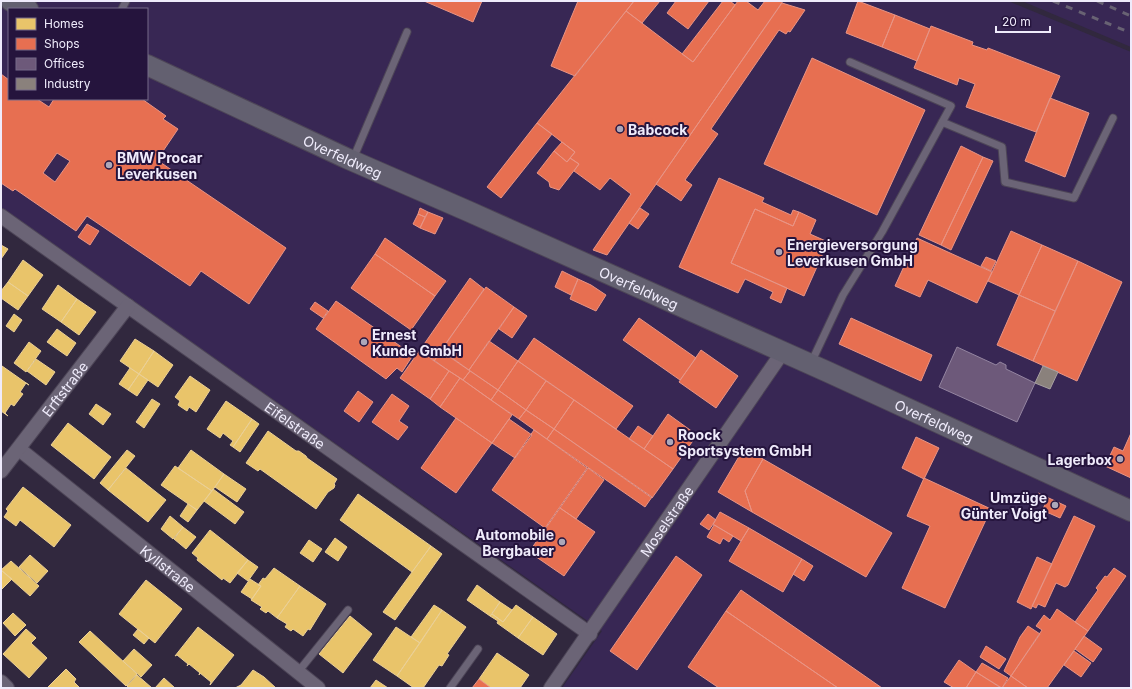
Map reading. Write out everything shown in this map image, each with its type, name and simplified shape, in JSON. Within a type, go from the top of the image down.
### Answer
[{"type":"street","points":[[11,1],[26,8]]},
{"type":"street","name":"Overfeldweg","points":[[148,65],[352,161],[470,212],[1131,511]]},
{"type":"street","name":"Eifelstraße","points":[[1,216],[590,634]]},
{"type":"street","name":"Erftstraße","points":[[1,471],[128,306]]},
{"type":"street","name":"Moselstraße","points":[[551,688],[590,634],[782,353]]},
{"type":"street","name":"Kyllstraße","points":[[19,449],[318,688]]},
{"type":"street","points":[[1,682],[7,688]]},
{"type":"lane","points":[[352,161],[407,32]]},
{"type":"lane","points":[[810,365],[843,295],[882,232],[951,106],[850,62]]},
{"type":"lane","points":[[942,122],[1002,147],[1005,182],[1074,198],[1112,118]]},
{"type":"lane","points":[[298,672],[348,610]]},
{"type":"lane","points":[[450,688],[478,649]]},
{"type":"shaded area","points":[[1,1],[1008,1],[1131,52],[1131,688],[562,688],[602,631],[1,208]]},
{"type":"shaded area","points":[[1022,1],[1131,1],[1131,47]]},
{"type":"building: Homes","points":[[1,245],[8,249],[1,259]]},
{"type":"building: Homes","points":[[23,260],[43,275],[28,296],[8,282]]},
{"type":"building: Homes","points":[[8,282],[28,296],[18,310],[1,298],[1,291]]},
{"type":"building: Homes","points":[[58,285],[77,299],[61,322],[42,309]]},
{"type":"building: Homes","points":[[77,299],[96,312],[79,335],[61,322]]},
{"type":"building: Homes","points":[[14,314],[22,320],[14,332],[6,326]]},
{"type":"building: Homes","points":[[57,329],[76,343],[67,356],[47,342]]},
{"type":"building: Homes","points":[[135,339],[154,351],[139,374],[120,361]]},
{"type":"building: Homes","points":[[29,342],[41,351],[26,372],[14,363]]},
{"type":"building: Homes","points":[[154,351],[173,365],[158,387],[139,374]]},
{"type":"building: Homes","points":[[36,359],[55,372],[46,385],[27,371]]},
{"type":"building: Homes","points":[[2,366],[29,385],[26,383],[20,392],[23,394],[14,406],[11,404],[5,413],[8,416],[1,411]]},
{"type":"building: Homes","points":[[130,368],[139,374],[128,390],[119,384]]},
{"type":"building: Homes","points":[[139,374],[148,380],[137,396],[128,390]]},
{"type":"building: Homes","points":[[190,376],[210,390],[196,412],[189,407],[187,411],[178,405],[180,401],[175,397]]},
{"type":"building: Homes","points":[[152,399],[160,404],[144,428],[136,422]]},
{"type":"building: Homes","points":[[226,401],[252,419],[233,447],[230,445],[233,441],[223,433],[220,438],[207,429]]},
{"type":"building: Homes","points":[[96,404],[111,414],[103,425],[89,414]]},
{"type":"building: Homes","points":[[252,419],[259,424],[240,452],[233,447]]},
{"type":"building: Homes","points":[[68,423],[111,457],[94,479],[51,445]]},
{"type":"building: Homes","points":[[268,431],[296,451],[299,451],[337,479],[334,484],[334,488],[328,492],[316,509],[260,469],[258,471],[246,463]]},
{"type":"building: Homes","points":[[127,450],[135,456],[108,490],[100,483]]},
{"type":"building: Homes","points":[[191,450],[224,474],[212,491],[178,468]]},
{"type":"building: Homes","points":[[175,466],[212,491],[197,510],[161,485]]},
{"type":"building: Homes","points":[[126,468],[166,500],[148,522],[108,490]]},
{"type":"building: Homes","points":[[224,474],[246,489],[237,502],[215,487]]},
{"type":"building: Homes","points":[[23,487],[71,525],[54,547],[20,520],[16,526],[4,517],[8,511],[6,509]]},
{"type":"building: Homes","points":[[213,489],[244,512],[235,524],[204,501]]},
{"type":"building: Homes","points":[[358,494],[431,546],[412,572],[340,520]]},
{"type":"building: Homes","points":[[188,504],[197,510],[188,522],[180,516]]},
{"type":"building: Homes","points":[[170,516],[183,527],[173,539],[161,529]]},
{"type":"building: Homes","points":[[183,527],[196,537],[186,549],[174,539]]},
{"type":"building: Homes","points":[[210,530],[248,560],[230,583],[223,578],[222,580],[197,560],[198,558],[192,553]]},
{"type":"building: Homes","points":[[335,538],[347,547],[338,561],[325,552]]},
{"type":"building: Homes","points":[[309,540],[322,549],[313,562],[300,553]]},
{"type":"building: Homes","points":[[431,546],[442,554],[395,620],[383,612]]},
{"type":"building: Homes","points":[[30,555],[48,571],[37,583],[19,567]]},
{"type":"building: Homes","points":[[248,560],[258,567],[248,581],[237,573]]},
{"type":"building: Homes","points":[[11,561],[39,586],[30,596],[1,570]]},
{"type":"building: Homes","points":[[274,568],[300,586],[277,618],[268,611],[266,613],[260,609],[262,607],[251,600],[261,586],[258,585],[263,578],[265,579]]},
{"type":"building: Homes","points":[[1,570],[12,579],[1,590]]},
{"type":"building: Homes","points":[[250,579],[261,586],[252,599],[241,592]]},
{"type":"building: Homes","points":[[146,580],[182,609],[155,643],[119,614]]},
{"type":"building: Homes","points":[[477,585],[500,602],[490,616],[467,600]]},
{"type":"building: Homes","points":[[300,586],[326,604],[310,630],[308,629],[303,636],[293,629],[291,631],[285,627],[287,624],[277,618]]},
{"type":"building: Homes","points":[[500,602],[512,610],[503,622],[492,614]]},
{"type":"building: Homes","points":[[434,605],[442,610],[420,643],[411,637]]},
{"type":"building: Homes","points":[[516,605],[533,617],[518,638],[490,616],[492,614],[503,622]]},
{"type":"building: Homes","points":[[442,610],[466,627],[447,654],[449,655],[442,666],[439,665],[423,688],[414,688],[397,676]]},
{"type":"building: Homes","points":[[13,613],[26,625],[15,636],[3,623]]},
{"type":"building: Homes","points":[[350,616],[372,634],[343,673],[319,654]]},
{"type":"building: Homes","points":[[533,617],[557,634],[543,655],[518,638]]},
{"type":"building: Homes","points":[[198,627],[234,655],[210,685],[211,682],[189,664],[187,666],[188,664],[177,655],[175,656]]},
{"type":"building: Homes","points":[[396,627],[420,643],[397,676],[373,660]]},
{"type":"building: Homes","points":[[26,629],[36,638],[31,643],[47,658],[29,678],[3,654]]},
{"type":"building: Homes","points":[[138,629],[149,638],[144,644],[133,635]]},
{"type":"building: Homes","points":[[90,631],[137,674],[126,686],[79,642]]},
{"type":"building: Homes","points":[[134,649],[152,665],[141,677],[123,661]]},
{"type":"building: Homes","points":[[497,653],[529,675],[520,688],[491,688],[479,679]]},
{"type":"building: Homes","points":[[66,669],[76,679],[74,682],[80,688],[47,688]]},
{"type":"building: Homes","points":[[253,670],[264,677],[276,688],[235,688],[241,685]]},
{"type":"building: Homes","points":[[137,675],[152,688],[129,688],[127,686]]},
{"type":"building: Homes","points":[[164,678],[175,688],[155,688]]},
{"type":"building: Homes","points":[[376,680],[388,688],[370,688]]},
{"type":"building: Shops","points":[[424,1],[482,1],[473,22]]},
{"type":"building: Shops","points":[[578,1],[634,1],[575,76],[551,66]]},
{"type":"building: Shops","points":[[634,1],[660,1],[642,23],[626,11]]},
{"type":"building: Shops","points":[[676,1],[709,1],[688,29],[667,13]]},
{"type":"building: Shops","points":[[723,1],[730,1],[735,5],[693,62],[682,54]]},
{"type":"building: Shops","name":"Babcock","points":[[738,1],[746,1],[758,10],[765,1],[783,1],[607,255],[593,250],[631,194],[610,178],[600,190],[574,171],[579,164],[570,158],[575,152],[537,123],[626,11],[693,62]]},
{"type":"building: Shops","points":[[858,1],[895,15],[882,47],[846,33]]},
{"type":"building: Shops","points":[[782,3],[805,10],[790,32],[788,31],[786,34],[779,30],[711,129],[718,134],[685,180],[692,185],[681,201],[656,184]]},
{"type":"building: Shops","points":[[895,15],[930,29],[917,61],[882,47]]},
{"type":"building: Shops","points":[[931,26],[973,42],[972,45],[987,50],[988,48],[1060,76],[1036,132],[966,107],[975,84],[959,78],[957,85],[914,68]]},
{"type":"building: Shops","points":[[812,58],[925,110],[877,215],[764,164]]},
{"type":"building: Shops","points":[[1,74],[8,79],[8,100],[38,100],[49,107],[53,100],[143,100],[166,116],[163,119],[178,129],[157,160],[286,248],[249,304],[201,271],[190,286],[87,216],[76,231],[15,189],[13,191],[1,183]],"holes":[[[57,153],[70,161],[55,182],[43,173]]]},
{"type":"building: Shops","points":[[1050,98],[1089,113],[1065,177],[1025,161]]},
{"type":"building: Shops","points":[[537,123],[552,134],[501,198],[487,187]]},
{"type":"building: Shops","points":[[562,142],[575,152],[567,162],[554,151]]},
{"type":"building: Shops","points":[[961,146],[983,157],[941,245],[919,235]]},
{"type":"building: Shops","points":[[554,151],[567,162],[570,158],[579,164],[559,190],[550,187],[549,182],[537,173]]},
{"type":"building: Shops","points":[[983,157],[993,161],[951,250],[941,245]]},
{"type":"building: Shops","points":[[719,178],[764,198],[762,202],[791,215],[793,210],[799,212],[793,226],[755,209],[731,263],[787,288],[781,303],[770,298],[773,292],[745,279],[738,293],[679,267]]},
{"type":"building: Shops","points":[[420,208],[428,212],[425,217],[418,214]]},
{"type":"building: Shops","points":[[640,208],[649,214],[638,229],[629,223]]},
{"type":"building: Shops","name":"Energieversorgung Leverkusen GmbH","points":[[755,209],[793,226],[799,212],[816,220],[810,234],[828,242],[804,296],[731,263]]},
{"type":"building: Shops","points":[[428,212],[443,218],[435,234],[420,228]]},
{"type":"building: Shops","points":[[418,214],[425,217],[420,228],[413,224]]},
{"type":"building: Shops","points":[[87,224],[99,231],[90,245],[78,237]]},
{"type":"building: Shops","points":[[1011,231],[1042,245],[1019,295],[988,281]]},
{"type":"building: Shops","points":[[385,238],[446,281],[435,296],[375,254]]},
{"type":"building: Shops","points":[[917,238],[992,272],[977,303],[928,280],[920,297],[895,286]]},
{"type":"building: Shops","points":[[1042,245],[1078,261],[1055,311],[1019,295]]},
{"type":"building: Shops","points":[[375,254],[435,296],[411,330],[351,288]]},
{"type":"building: Shops","points":[[986,257],[996,261],[991,271],[981,266]]},
{"type":"building: Shops","points":[[1078,261],[1122,282],[1077,381],[1033,361]]},
{"type":"building: Shops","points":[[562,271],[578,279],[571,295],[555,287]]},
{"type":"building: Shops","points":[[470,278],[484,289],[434,361],[420,350]]},
{"type":"building: Shops","points":[[578,279],[591,285],[606,295],[596,311],[570,299]]},
{"type":"building: Shops","points":[[486,287],[514,307],[469,370],[441,350]]},
{"type":"building: Shops","points":[[1019,295],[1055,311],[1033,361],[997,345]]},
{"type":"building: Shops","name":"Ernest Kunde GmbH","points":[[336,301],[413,355],[402,372],[397,368],[386,379],[316,329]]},
{"type":"building: Shops","points":[[315,302],[328,311],[323,318],[310,309]]},
{"type":"building: Shops","points":[[514,307],[527,316],[512,338],[499,329]]},
{"type":"building: Shops","points":[[639,318],[696,358],[680,380],[623,340]]},
{"type":"building: Shops","points":[[851,318],[932,355],[921,381],[839,344]]},
{"type":"building: Shops","points":[[534,338],[633,406],[616,429],[518,361]]},
{"type":"building: Shops","points":[[489,341],[518,361],[498,390],[469,370]]},
{"type":"building: Shops","points":[[420,350],[449,371],[430,399],[400,378]]},
{"type":"building: Shops","points":[[701,350],[738,376],[716,408],[679,382]]},
{"type":"building: Shops","points":[[441,351],[470,371],[463,380],[434,361]]},
{"type":"building: Shops","points":[[518,361],[546,381],[526,410],[498,390]]},
{"type":"building: Shops","points":[[449,371],[460,378],[440,407],[430,399]]},
{"type":"building: Shops","points":[[470,371],[498,390],[491,400],[463,380]]},
{"type":"building: Shops","points":[[460,378],[512,415],[492,443],[440,407]]},
{"type":"building: Shops","points":[[546,381],[574,400],[554,429],[526,410]]},
{"type":"building: Shops","points":[[498,390],[526,410],[519,419],[491,400]]},
{"type":"building: Shops","points":[[358,391],[373,402],[359,422],[344,411]]},
{"type":"building: Shops","points":[[392,394],[409,406],[399,421],[408,427],[398,440],[372,422]]},
{"type":"building: Shops","points":[[574,400],[673,469],[652,498],[554,429]]},
{"type":"building: Shops","points":[[526,410],[554,429],[547,439],[519,419]]},
{"type":"building: Shops","name":"Roock Sportsystem GmbH","points":[[668,414],[697,435],[673,469],[644,449]]},
{"type":"building: Shops","points":[[456,418],[492,443],[456,493],[421,468]]},
{"type":"building: Shops","points":[[509,419],[532,435],[515,458],[492,443]]},
{"type":"building: Shops","points":[[638,426],[653,436],[644,449],[629,439]]},
{"type":"building: Shops","points":[[554,429],[652,497],[645,507],[547,439]]},
{"type":"building: Shops","points":[[534,430],[587,468],[545,528],[492,490]]},
{"type":"building: Shops","name":"Lagerbox","points":[[1131,433],[1131,478],[1105,466],[1114,447],[1123,451]]},
{"type":"building: Shops","points":[[916,437],[939,448],[924,479],[902,468]]},
{"type":"building: Shops","points":[[744,448],[763,459],[745,491],[752,512],[718,492]]},
{"type":"building: Shops","points":[[763,459],[892,533],[866,577],[752,512],[745,491]]},
{"type":"building: Shops","name":"Automobile Bergbauer","points":[[588,468],[604,480],[576,519],[560,508]]},
{"type":"building: Shops","points":[[924,478],[991,509],[945,608],[902,588],[930,526],[907,516]]},
{"type":"building: Shops","name":"Umzüge Günter Voigt","points":[[1038,493],[1066,506],[1060,518],[1042,510],[1045,505],[1035,501]]},
{"type":"building: Shops","name":"Automobile Bergbauer","points":[[560,508],[595,532],[564,576],[529,552]]},
{"type":"building: Shops","points":[[720,512],[749,528],[741,541],[713,524]]},
{"type":"building: Shops","points":[[708,514],[716,520],[709,530],[700,524]]},
{"type":"building: Shops","points":[[1074,516],[1095,526],[1068,585],[1065,587],[1056,583],[1045,607],[1038,604],[1036,608],[1032,606]]},
{"type":"building: Shops","points":[[714,525],[733,536],[729,542],[723,538],[720,544],[707,537]]},
{"type":"building: Shops","points":[[749,528],[802,559],[783,592],[729,561]]},
{"type":"building: Shops","points":[[676,556],[702,575],[637,670],[610,651]]},
{"type":"building: Shops","points":[[1037,557],[1052,564],[1031,609],[1017,602]]},
{"type":"building: Shops","points":[[802,559],[813,566],[804,581],[793,574]]},
{"type":"building: Shops","points":[[1114,568],[1126,576],[1088,631],[1075,622],[1098,590],[1096,588],[1105,576],[1107,577]]},
{"type":"building: Shops","points":[[741,590],[882,688],[838,688],[726,611]]},
{"type":"building: Shops","points":[[1057,609],[1088,631],[1047,688],[1028,688],[1011,676],[1042,630],[1036,626],[1044,615],[1050,620]]},
{"type":"building: Shops","points":[[726,611],[838,688],[719,688],[688,667]]},
{"type":"building: Shops","points":[[1028,626],[1040,634],[1011,676],[1004,671],[1020,637]]},
{"type":"building: Shops","points":[[1084,636],[1102,649],[1093,662],[1075,649]]},
{"type":"building: Shops","points":[[986,646],[1006,659],[999,669],[980,657]]},
{"type":"building: Shops","points":[[1074,651],[1091,663],[1081,677],[1064,665]]},
{"type":"building: Shops","points":[[959,660],[976,672],[966,688],[954,688],[944,682]]},
{"type":"building: Shops","points":[[982,663],[1008,678],[1002,688],[976,672]]},
{"type":"building: Shops","points":[[976,672],[1001,688],[966,688]]},
{"type":"building: Shops","points":[[1011,676],[1028,688],[1002,688]]},
{"type":"building: Shops","points":[[479,679],[491,688],[472,688]]},
{"type":"building: Offices","points":[[957,347],[996,365],[1000,362],[1006,365],[1006,369],[1035,383],[1017,422],[939,387]]},
{"type":"building: Industry","points":[[1043,366],[1058,372],[1050,389],[1035,383]]},
{"type":"railway","points":[[1053,1],[1131,33]]},
{"type":"railway","points":[[1097,1],[1131,16]]},
{"type":"place","name":"Babcock","points":[[620,129]]},
{"type":"place","name":"BMW Procar Leverkusen","points":[[109,165]]},
{"type":"place","name":"Energieversorgung Leverkusen GmbH","points":[[779,252]]},
{"type":"place","name":"Ernest Kunde GmbH","points":[[364,342]]},
{"type":"place","name":"Roock Sportsystem GmbH","points":[[670,442]]},
{"type":"place","name":"Lagerbox","points":[[1120,459]]},
{"type":"place","name":"Umzüge Günter Voigt","points":[[1055,505]]},
{"type":"place","name":"Automobile Bergbauer","points":[[562,542]]}]
